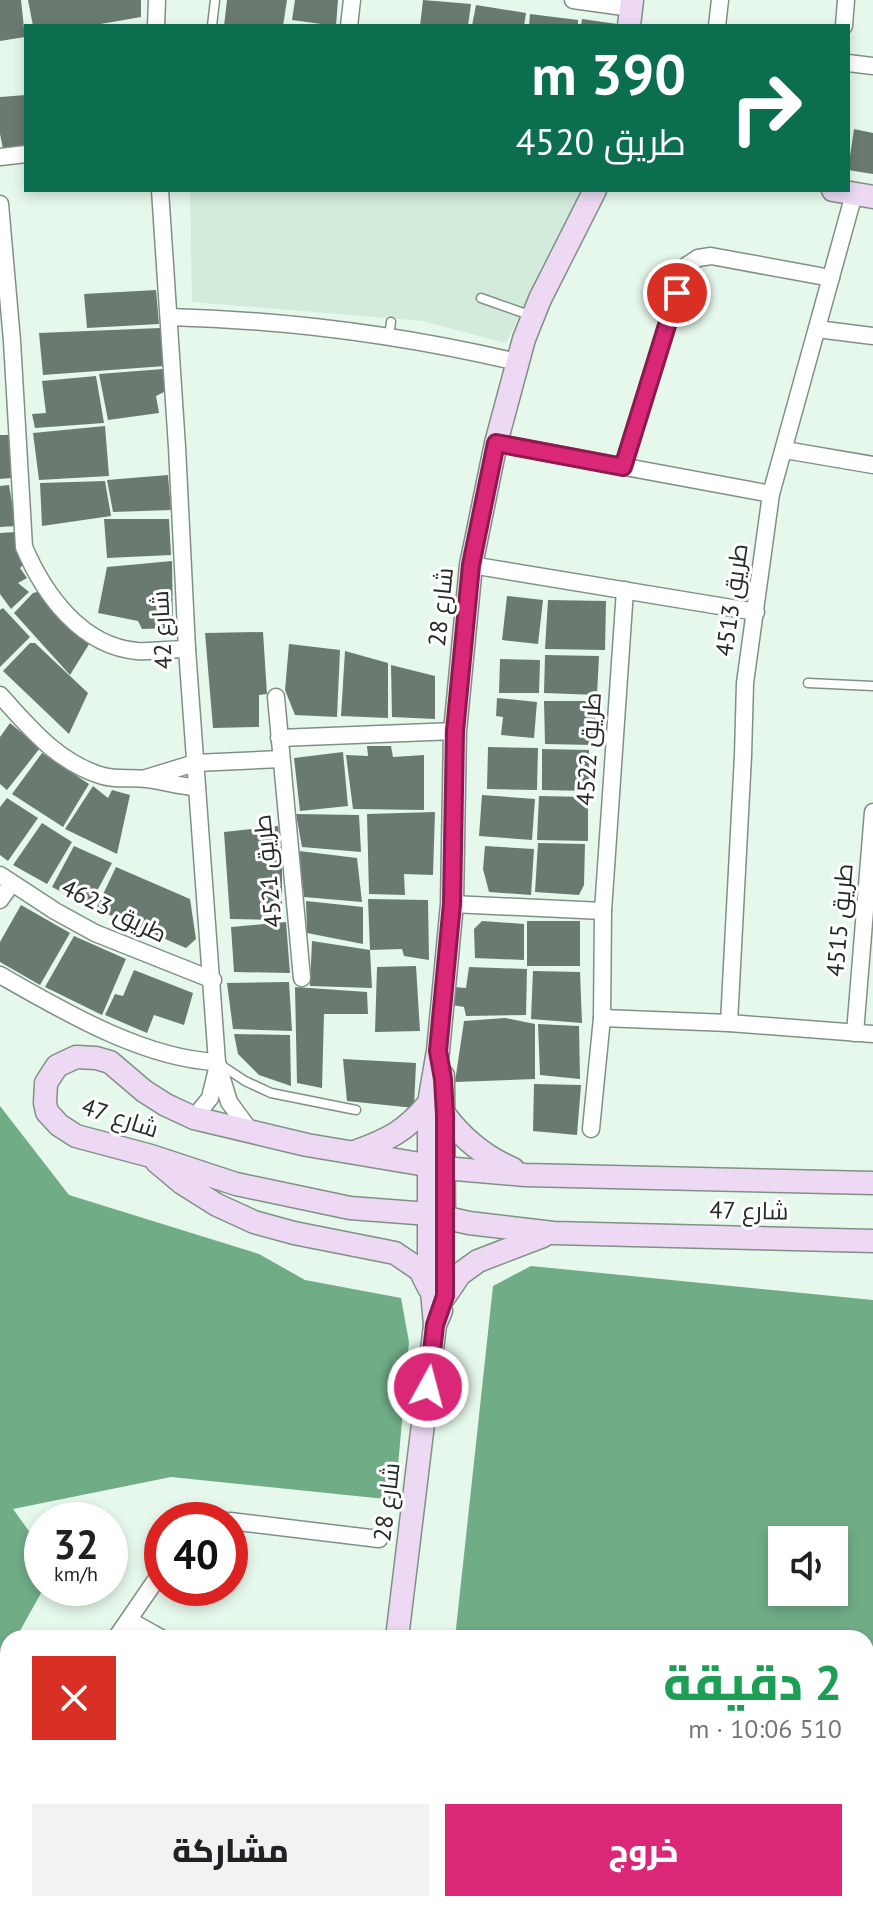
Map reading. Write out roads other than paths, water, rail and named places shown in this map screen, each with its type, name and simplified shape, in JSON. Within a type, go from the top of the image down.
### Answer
[{"type":"street","points":[[156,24],[157,0]]},
{"type":"street","points":[[349,24],[352,0]]},
{"type":"street","points":[[573,0],[630,11]]},
{"type":"street","points":[[717,24],[720,0]]},
{"type":"street","points":[[844,24],[846,0]]},
{"type":"street","points":[[850,63],[873,66]]},
{"type":"street","points":[[0,157],[24,154]]},
{"type":"street","name":"شارع 42","points":[[160,192],[187,649],[217,1065],[210,1098],[194,1118]]},
{"type":"street","name":"شارع 28","points":[[398,1630],[438,1294],[438,1051],[452,904],[455,731],[471,565],[496,443],[517,362],[533,316],[594,192]]},
{"type":"street","name":"طريق 4513","points":[[729,1023],[745,683],[771,494],[853,194]]},
{"type":"street","points":[[0,204],[7,401],[24,547],[36,576],[55,603],[78,624],[105,641],[135,651],[187,649]]},
{"type":"street","points":[[623,467],[686,266],[698,258],[711,256],[831,278]]},
{"type":"street","points":[[169,317],[390,329],[517,362]]},
{"type":"street","points":[[817,329],[873,336]]},
{"type":"street","points":[[496,443],[771,494]]},
{"type":"street","points":[[785,450],[873,465]]},
{"type":"street","points":[[471,565],[756,612]]},
{"type":"street","name":"طريق 4522","points":[[591,1129],[602,1018],[603,911],[625,590]]},
{"type":"street","points":[[0,695],[39,738],[70,761],[105,777],[197,787]]},
{"type":"street","name":"طريق 4521","points":[[276,697],[302,978]]},
{"type":"street","points":[[279,738],[455,731]]},
{"type":"street","points":[[144,779],[195,763],[281,759]]},
{"type":"street","name":"طريق 4515","points":[[855,1033],[870,898],[873,812]]},
{"type":"street","points":[[0,900],[6,879]]},
{"type":"street","name":"طريق 4623","points":[[6,879],[95,933],[213,980]]},
{"type":"street","points":[[452,904],[603,911]]},
{"type":"street","points":[[0,975],[55,1006],[165,1055],[217,1065]]},
{"type":"street","points":[[602,1018],[729,1023],[873,1034]]},
{"type":"street","name":"شارع 47","points":[[873,1183],[525,1175],[436,1167],[351,1153],[194,1118],[144,1091],[110,1062],[96,1058],[76,1057],[57,1066],[46,1083],[47,1112],[59,1125],[87,1140],[151,1156],[236,1184],[350,1208],[437,1216],[553,1233],[873,1241]]},
{"type":"street","name":"شارع 42","points":[[217,1065],[229,1102],[251,1132]]},
{"type":"street","points":[[351,1153],[392,1138],[437,1109],[485,1154],[525,1175]]},
{"type":"street","points":[[151,1156],[182,1183],[217,1205],[254,1222],[395,1253],[420,1270],[438,1294],[478,1261],[553,1233]]},
{"type":"street","points":[[248,1523],[379,1539]]},
{"type":"street","points":[[122,1630],[144,1598]]},
{"type":"street","points":[[129,1620],[147,1630]]},
{"type":"lane","points":[[212,24],[215,0]]},
{"type":"lane","points":[[481,298],[533,316]]},
{"type":"lane","points":[[808,683],[873,686]]},
{"type":"lane","points":[[217,1065],[271,1093],[356,1110]]}]
